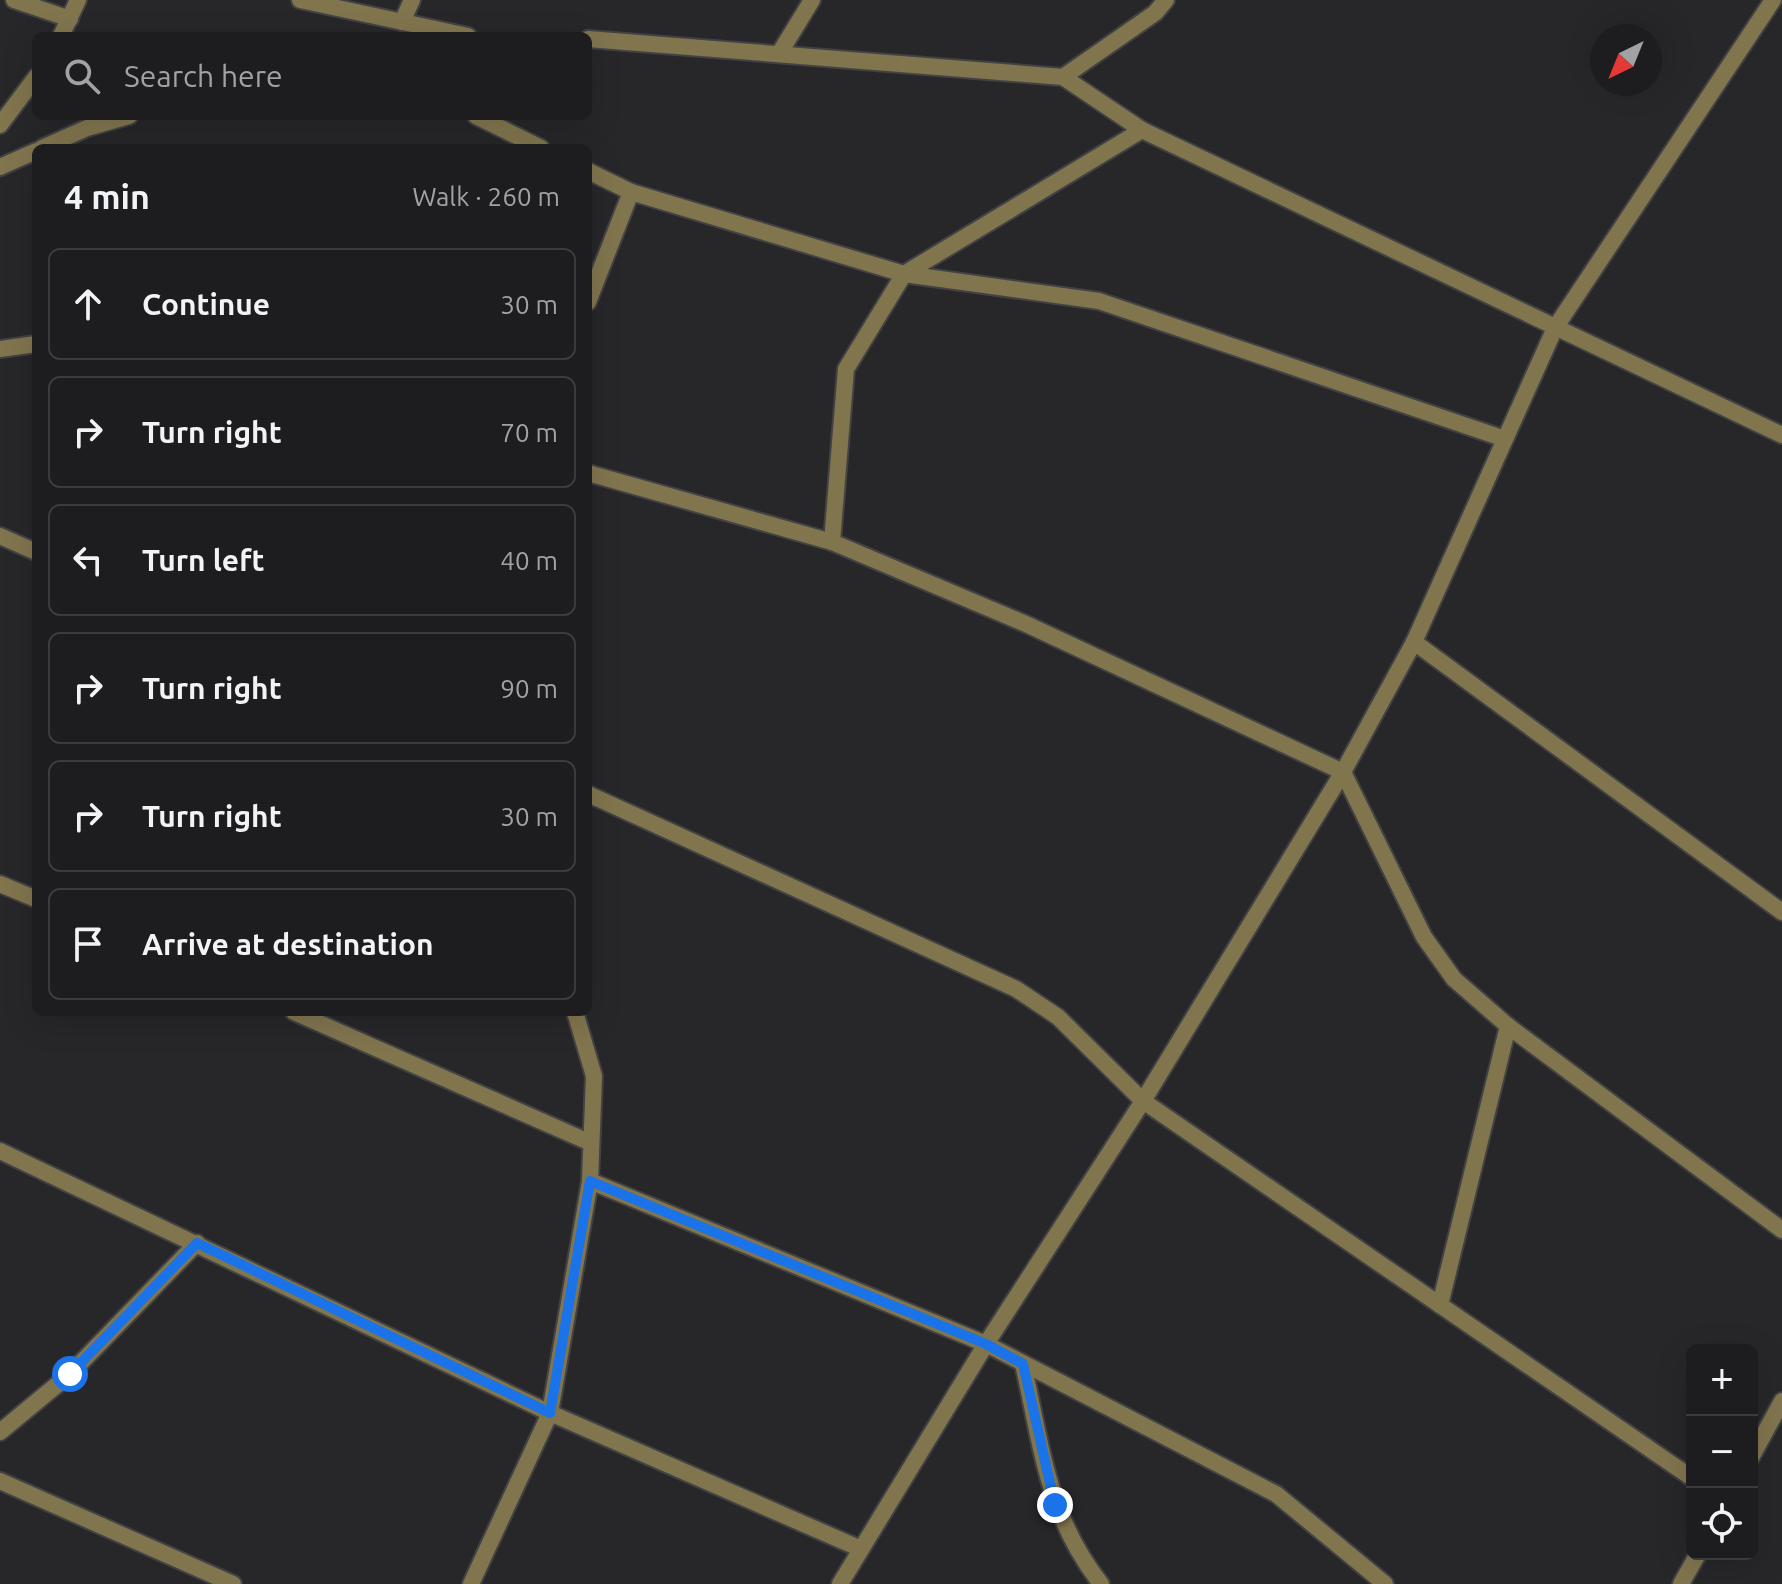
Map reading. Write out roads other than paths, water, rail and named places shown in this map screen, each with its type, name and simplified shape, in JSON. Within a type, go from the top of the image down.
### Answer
[{"type":"street","points":[[14,0],[70,19]]},
{"type":"street","points":[[63,32],[78,0]]},
{"type":"street","points":[[300,0],[449,32]]},
{"type":"street","points":[[402,22],[412,0]]},
{"type":"street","points":[[779,54],[810,0]]},
{"type":"street","points":[[1063,77],[1155,13],[1166,0]]},
{"type":"street","points":[[840,1584],[986,1344],[1143,1101],[1343,772],[1414,642],[1555,328],[1773,0]]},
{"type":"street","points":[[592,39],[1063,77],[1142,130],[1782,435]]},
{"type":"street","points":[[0,125],[32,82]]},
{"type":"street","points":[[51,144],[115,120]]},
{"type":"street","points":[[484,120],[533,144]]},
{"type":"street","points":[[832,542],[846,369],[904,274],[1142,130]]},
{"type":"street","points":[[0,167],[32,153]]},
{"type":"street","points":[[592,173],[631,192],[904,274],[1099,301],[1505,439]]},
{"type":"street","points":[[592,292],[631,192]]},
{"type":"street","points":[[0,349],[32,345]]},
{"type":"street","points":[[592,474],[832,542],[1026,624],[1343,772],[1424,937],[1454,979],[1508,1026],[1782,1230]]},
{"type":"street","points":[[0,536],[32,550]]},
{"type":"street","points":[[1414,642],[1782,912]]},
{"type":"street","points":[[592,796],[1016,989],[1058,1017],[1143,1101],[1686,1474]]},
{"type":"street","points":[[0,884],[32,897]]},
{"type":"street","points":[[303,1016],[591,1143]]},
{"type":"street","points":[[471,1584],[550,1413],[590,1181],[594,1076],[576,1016]]},
{"type":"street","points":[[1440,1305],[1508,1026]]},
{"type":"street","points":[[0,1151],[550,1413],[861,1549]]},
{"type":"street","points":[[590,1181],[986,1344],[1276,1494],[1385,1584]]},
{"type":"street","points":[[0,1432],[70,1374],[197,1243]]},
{"type":"street","points":[[1023,1364],[1055,1505],[1076,1552],[1101,1584]]},
{"type":"street","points":[[1758,1445],[1782,1401]]},
{"type":"street","points":[[0,1481],[233,1584]]},
{"type":"street","points":[[1681,1584],[1695,1560]]}]
